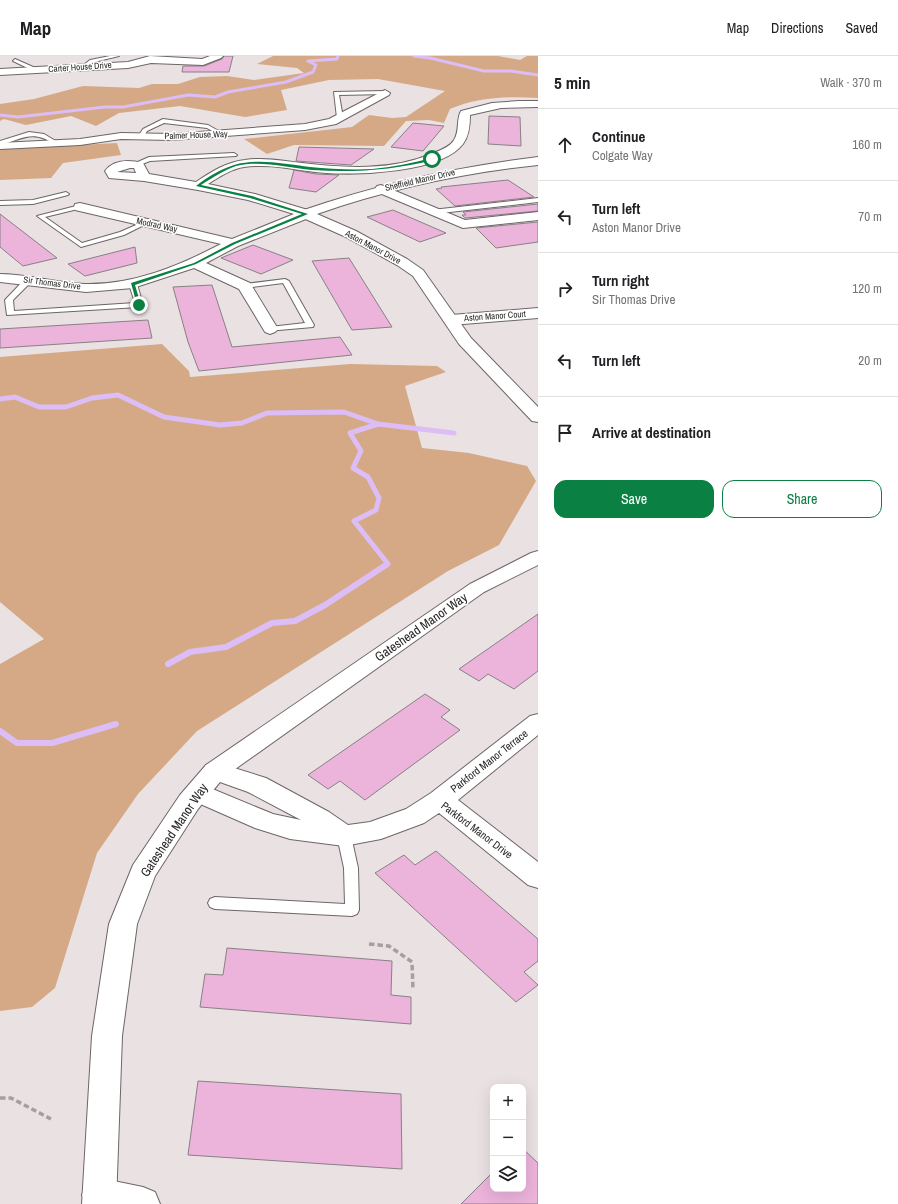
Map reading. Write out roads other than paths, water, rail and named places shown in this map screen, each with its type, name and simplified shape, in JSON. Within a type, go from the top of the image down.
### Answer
[{"type":"street","name":"Carter House Drive","points":[[0,72],[101,67],[139,63],[155,58],[203,62],[218,56]]},
{"type":"street","points":[[0,81],[21,78],[32,81],[74,72],[132,72],[139,63]]},
{"type":"street","name":"Palmer House Way","points":[[0,146],[56,143],[120,136],[172,137],[305,128],[332,122],[385,93]]},
{"type":"street","points":[[198,186],[225,169],[236,165],[253,163],[348,170],[372,170],[412,164],[432,159],[446,152],[460,141],[465,123],[465,113],[488,106],[514,103],[538,104]]},
{"type":"street","name":"Sheffield Manor Drive","points":[[306,214],[341,201],[381,189],[466,170],[538,161]]},
{"type":"street","points":[[134,165],[139,166],[144,177]]},
{"type":"street","name":"Aston Manor Drive","points":[[134,165],[115,167],[111,171],[113,175],[144,177],[251,197],[306,214],[351,234],[402,262],[418,274],[465,341],[538,417]]},
{"type":"street","points":[[381,189],[463,224],[538,216]]},
{"type":"street","name":"Modrad Way","points":[[80,208],[233,243]]},
{"type":"street","name":"Sir Thomas Drive","points":[[0,278],[86,288],[133,284],[195,264],[233,243],[306,214]]},
{"type":"street","points":[[195,264],[245,286],[270,329]]},
{"type":"street","name":"Aston Manor Court","points":[[451,320],[538,313]]},
{"type":"street","name":"Gateshead Manor Way","points":[[99,1200],[107,1036],[123,924],[143,873],[189,802],[215,771],[477,588],[538,557]]},
{"type":"street","name":"Parkford Manor Terrace","points":[[440,800],[538,722]]},
{"type":"street","points":[[215,771],[257,785],[320,820],[344,836]]},
{"type":"street","name":"Parkford Manor Drive","points":[[198,792],[264,821],[290,829],[344,836],[372,832],[415,816],[440,800],[538,877]]},
{"type":"street","points":[[99,1200],[143,1204]]},
{"type":"lane","points":[[83,67],[92,62],[117,56]]},
{"type":"lane","points":[[15,60],[38,70]]},
{"type":"lane","points":[[340,118],[336,93],[385,93]]},
{"type":"lane","points":[[142,136],[145,130],[163,121],[208,127],[221,134]]},
{"type":"lane","points":[[0,142],[36,132],[49,137],[56,143]]},
{"type":"lane","points":[[134,165],[149,160],[234,154]]},
{"type":"lane","points":[[0,209],[66,194]]},
{"type":"lane","points":[[432,212],[538,200]]},
{"type":"lane","points":[[0,203],[32,202]]},
{"type":"lane","points":[[80,208],[40,216],[81,245],[124,233],[145,223]]},
{"type":"lane","points":[[28,281],[9,300],[10,313],[139,305],[133,284]]},
{"type":"lane","points":[[245,286],[285,281],[310,325],[270,329]]},
{"type":"lane","points":[[215,903],[352,910],[351,868],[344,836]]},
{"type":"waterway","points":[[0,115],[18,117],[105,107],[123,107],[188,95],[215,97],[228,92],[286,82],[313,72],[316,65],[308,61],[337,59],[338,56]]},
{"type":"waterway","points":[[414,56],[430,58],[484,71],[511,71],[538,75]]},
{"type":"waterway","points":[[0,399],[15,397],[39,407],[66,407],[92,398],[118,395],[164,417],[220,425],[242,423],[267,413],[344,412],[378,424]]},
{"type":"waterway","points":[[378,424],[454,433]]},
{"type":"waterway","points":[[378,424],[350,433],[361,451],[353,468],[368,477],[379,498],[376,510],[354,521],[388,564],[385,566]]},
{"type":"waterway","points":[[168,664],[190,652],[226,647],[272,623],[295,621],[325,605],[386,565]]},
{"type":"waterway","points":[[0,731],[17,743],[52,743],[116,724]]}]
